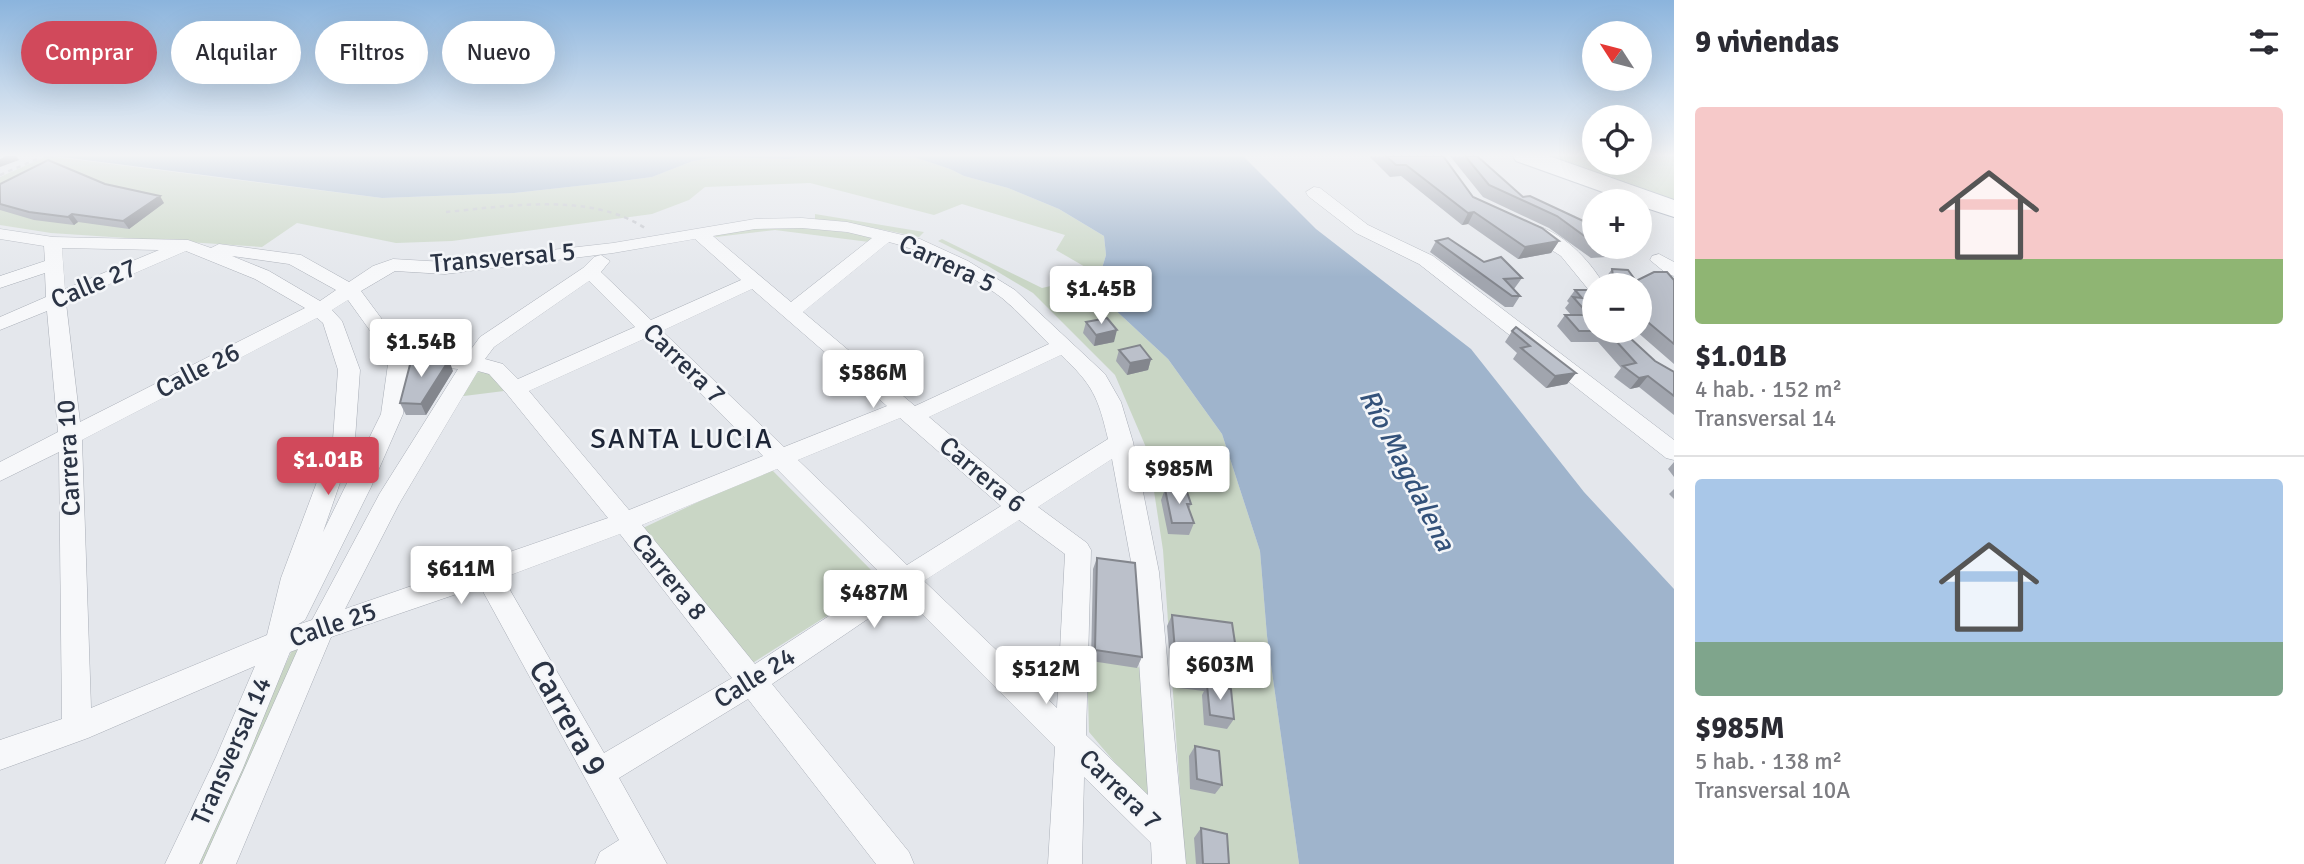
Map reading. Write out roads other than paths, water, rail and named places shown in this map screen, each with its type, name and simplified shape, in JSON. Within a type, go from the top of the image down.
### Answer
[{"type":"main road","points":[[1638,196],[1674,209]]},
{"type":"street","points":[[1320,196],[1362,229],[1426,260],[1674,452]]},
{"type":"street","name":"Carrera 5","points":[[612,248],[755,224],[802,223],[847,228],[914,243],[961,265],[1008,294],[1094,374],[1111,402],[1146,572],[1168,851]]},
{"type":"street","points":[[1520,223],[1542,234],[1585,266],[1589,273]]},
{"type":"street","name":"Carrera 6","points":[[698,233],[1019,508],[1078,550],[1069,740]]},
{"type":"street","points":[[0,234],[53,253]]},
{"type":"street","points":[[791,312],[886,236]]},
{"type":"street","points":[[188,245],[294,259],[350,290],[400,358],[392,414],[359,487],[279,643]]},
{"type":"street","name":"Transversal 14","points":[[53,253],[188,245],[262,275],[320,309],[332,321],[349,370],[344,439],[294,578],[279,643],[227,768],[182,864]]},
{"type":"street","name":"Calle 27","points":[[0,324],[188,245]]},
{"type":"street","name":"Transversal 5","points":[[393,265],[445,268],[612,248]]},
{"type":"street","name":"Transversal 14","points":[[219,864],[321,629],[388,500],[472,363],[487,342],[590,272],[612,248]]},
{"type":"street","points":[[0,282],[53,253]]},
{"type":"street","name":"Carrera 10","points":[[53,253],[55,300],[70,436],[77,728]]},
{"type":"street","name":"Calle 26","points":[[0,472],[320,309],[393,265]]},
{"type":"street","name":"Carrera 7","points":[[590,272],[1069,740],[1168,851]]},
{"type":"street","points":[[515,389],[755,281]]},
{"type":"street","name":"Calle 25","points":[[0,755],[77,728],[279,643],[486,573],[625,522],[780,457],[908,412],[1062,346]]},
{"type":"street","name":"Carrera 8","points":[[400,358],[472,363],[496,369],[625,522],[897,864]]},
{"type":"street","name":"Calle 24","points":[[599,773],[753,681],[1121,442]]},
{"type":"street","name":"Carrera 9","points":[[486,573],[645,855]]},
{"type":"street","points":[[1065,864],[1069,740]]},
{"type":"street","points":[[612,864],[645,855]]},
{"type":"water","points":[[369,196],[426,196],[382,198]]},
{"type":"water","name":"Río Magdalena","points":[[1028,196],[1283,196],[1316,229],[1471,349],[1584,492],[1674,589],[1674,864],[1299,864],[1267,636],[1260,551],[1222,434],[1168,359],[1110,305],[1100,275],[1106,255],[1104,236],[1059,209]]},
{"type":"district","name":"SANTA LUCIA","points":[[682,439]]}]
